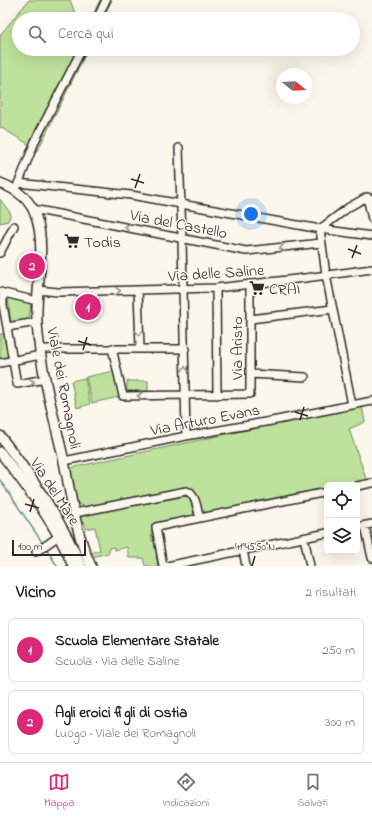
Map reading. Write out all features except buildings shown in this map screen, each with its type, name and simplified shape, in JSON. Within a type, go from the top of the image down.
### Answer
[{"type":"main road","name":"Viale dei Romagnoli","points":[[0,183],[17,187],[33,209],[40,234],[37,301],[37,322],[40,352],[81,542],[90,566]]},
{"type":"main road","name":"Via del Mare","points":[[0,436],[13,452],[46,500],[62,526],[82,566]]},
{"type":"main road","points":[[0,452],[22,481],[59,536],[73,566]]},
{"type":"street","points":[[100,12],[106,0]]},
{"type":"street","points":[[78,56],[36,139],[17,187],[131,195],[320,229],[372,236]]},
{"type":"street","points":[[179,148],[182,204],[186,436]]},
{"type":"street","points":[[320,229],[349,208],[369,198],[372,219]]},
{"type":"street","name":"Via del Castello","points":[[33,209],[246,251],[321,243]]},
{"type":"street","points":[[0,253],[14,226]]},
{"type":"street","points":[[320,229],[326,275],[352,405]]},
{"type":"street","name":"Via delle Saline","points":[[38,290],[58,292],[216,288],[372,269]]},
{"type":"street","name":"Via Aristo","points":[[112,348],[123,396],[250,394],[250,284]]},
{"type":"street","points":[[216,288],[218,395]]},
{"type":"street","points":[[138,290],[140,348]]},
{"type":"street","points":[[37,301],[2,292],[17,384],[46,379]]},
{"type":"street","points":[[250,319],[333,308]]},
{"type":"street","points":[[7,327],[37,322]]},
{"type":"street","points":[[0,363],[13,361],[40,352],[112,348],[185,349]]},
{"type":"street","points":[[250,374],[305,377]]},
{"type":"street","name":"Via Arturo Evans","points":[[64,461],[186,436],[372,401]]},
{"type":"street","points":[[360,485],[372,483]]},
{"type":"street","points":[[75,513],[186,491],[193,495],[200,518]]},
{"type":"street","points":[[163,566],[156,527],[324,493]]},
{"type":"street","points":[[360,527],[372,524]]},
{"type":"street","points":[[366,530],[372,558]]},
{"type":"street","points":[[167,566],[324,534]]},
{"type":"street","points":[[38,550],[59,536]]},
{"type":"street","points":[[305,542],[310,566]]},
{"type":"street","points":[[244,555],[246,566]]},
{"type":"green space","points":[[29,0],[70,0],[74,12],[19,12]]},
{"type":"green space","points":[[100,0],[112,0],[106,12],[94,12]]},
{"type":"green space","points":[[12,21],[12,56],[85,56],[38,150],[0,127],[0,35]]},
{"type":"green space","points":[[0,199],[11,214],[8,221],[0,223]]},
{"type":"green space","points":[[8,298],[31,301],[29,320],[11,323]]},
{"type":"green space","points":[[0,334],[4,334],[8,357],[0,358]]},
{"type":"green space","points":[[114,371],[119,397],[92,403],[86,377]]},
{"type":"green space","points":[[85,378],[90,404],[77,408],[71,381]]},
{"type":"green space","points":[[127,381],[148,381],[148,391],[127,391]]},
{"type":"green space","points":[[362,405],[365,422],[349,429],[367,481],[360,483],[324,482],[324,490],[208,513],[202,510],[193,487],[90,508],[82,506],[76,502],[70,468]]},
{"type":"green space","points":[[188,496],[191,498],[194,511],[193,515],[151,530],[152,541],[156,540],[159,555],[156,556],[158,566],[145,566],[143,558],[129,558],[127,547],[115,550],[114,547],[109,548],[109,553],[91,557],[90,553],[100,550],[95,527],[86,529],[84,522],[81,523],[80,515]]},
{"type":"waterway","points":[[0,480],[44,545]]},
{"type":"waterway","points":[[46,548],[57,566]]},
{"type":"place","name":"Todis","points":[[72,241]]},
{"type":"place","name":"Agli eroici figli di Ostia","points":[[32,266]]},
{"type":"place","name":"CRAI","points":[[257,288]]},
{"type":"place","name":"Scuola Elementare Statale","points":[[88,307]]}]
